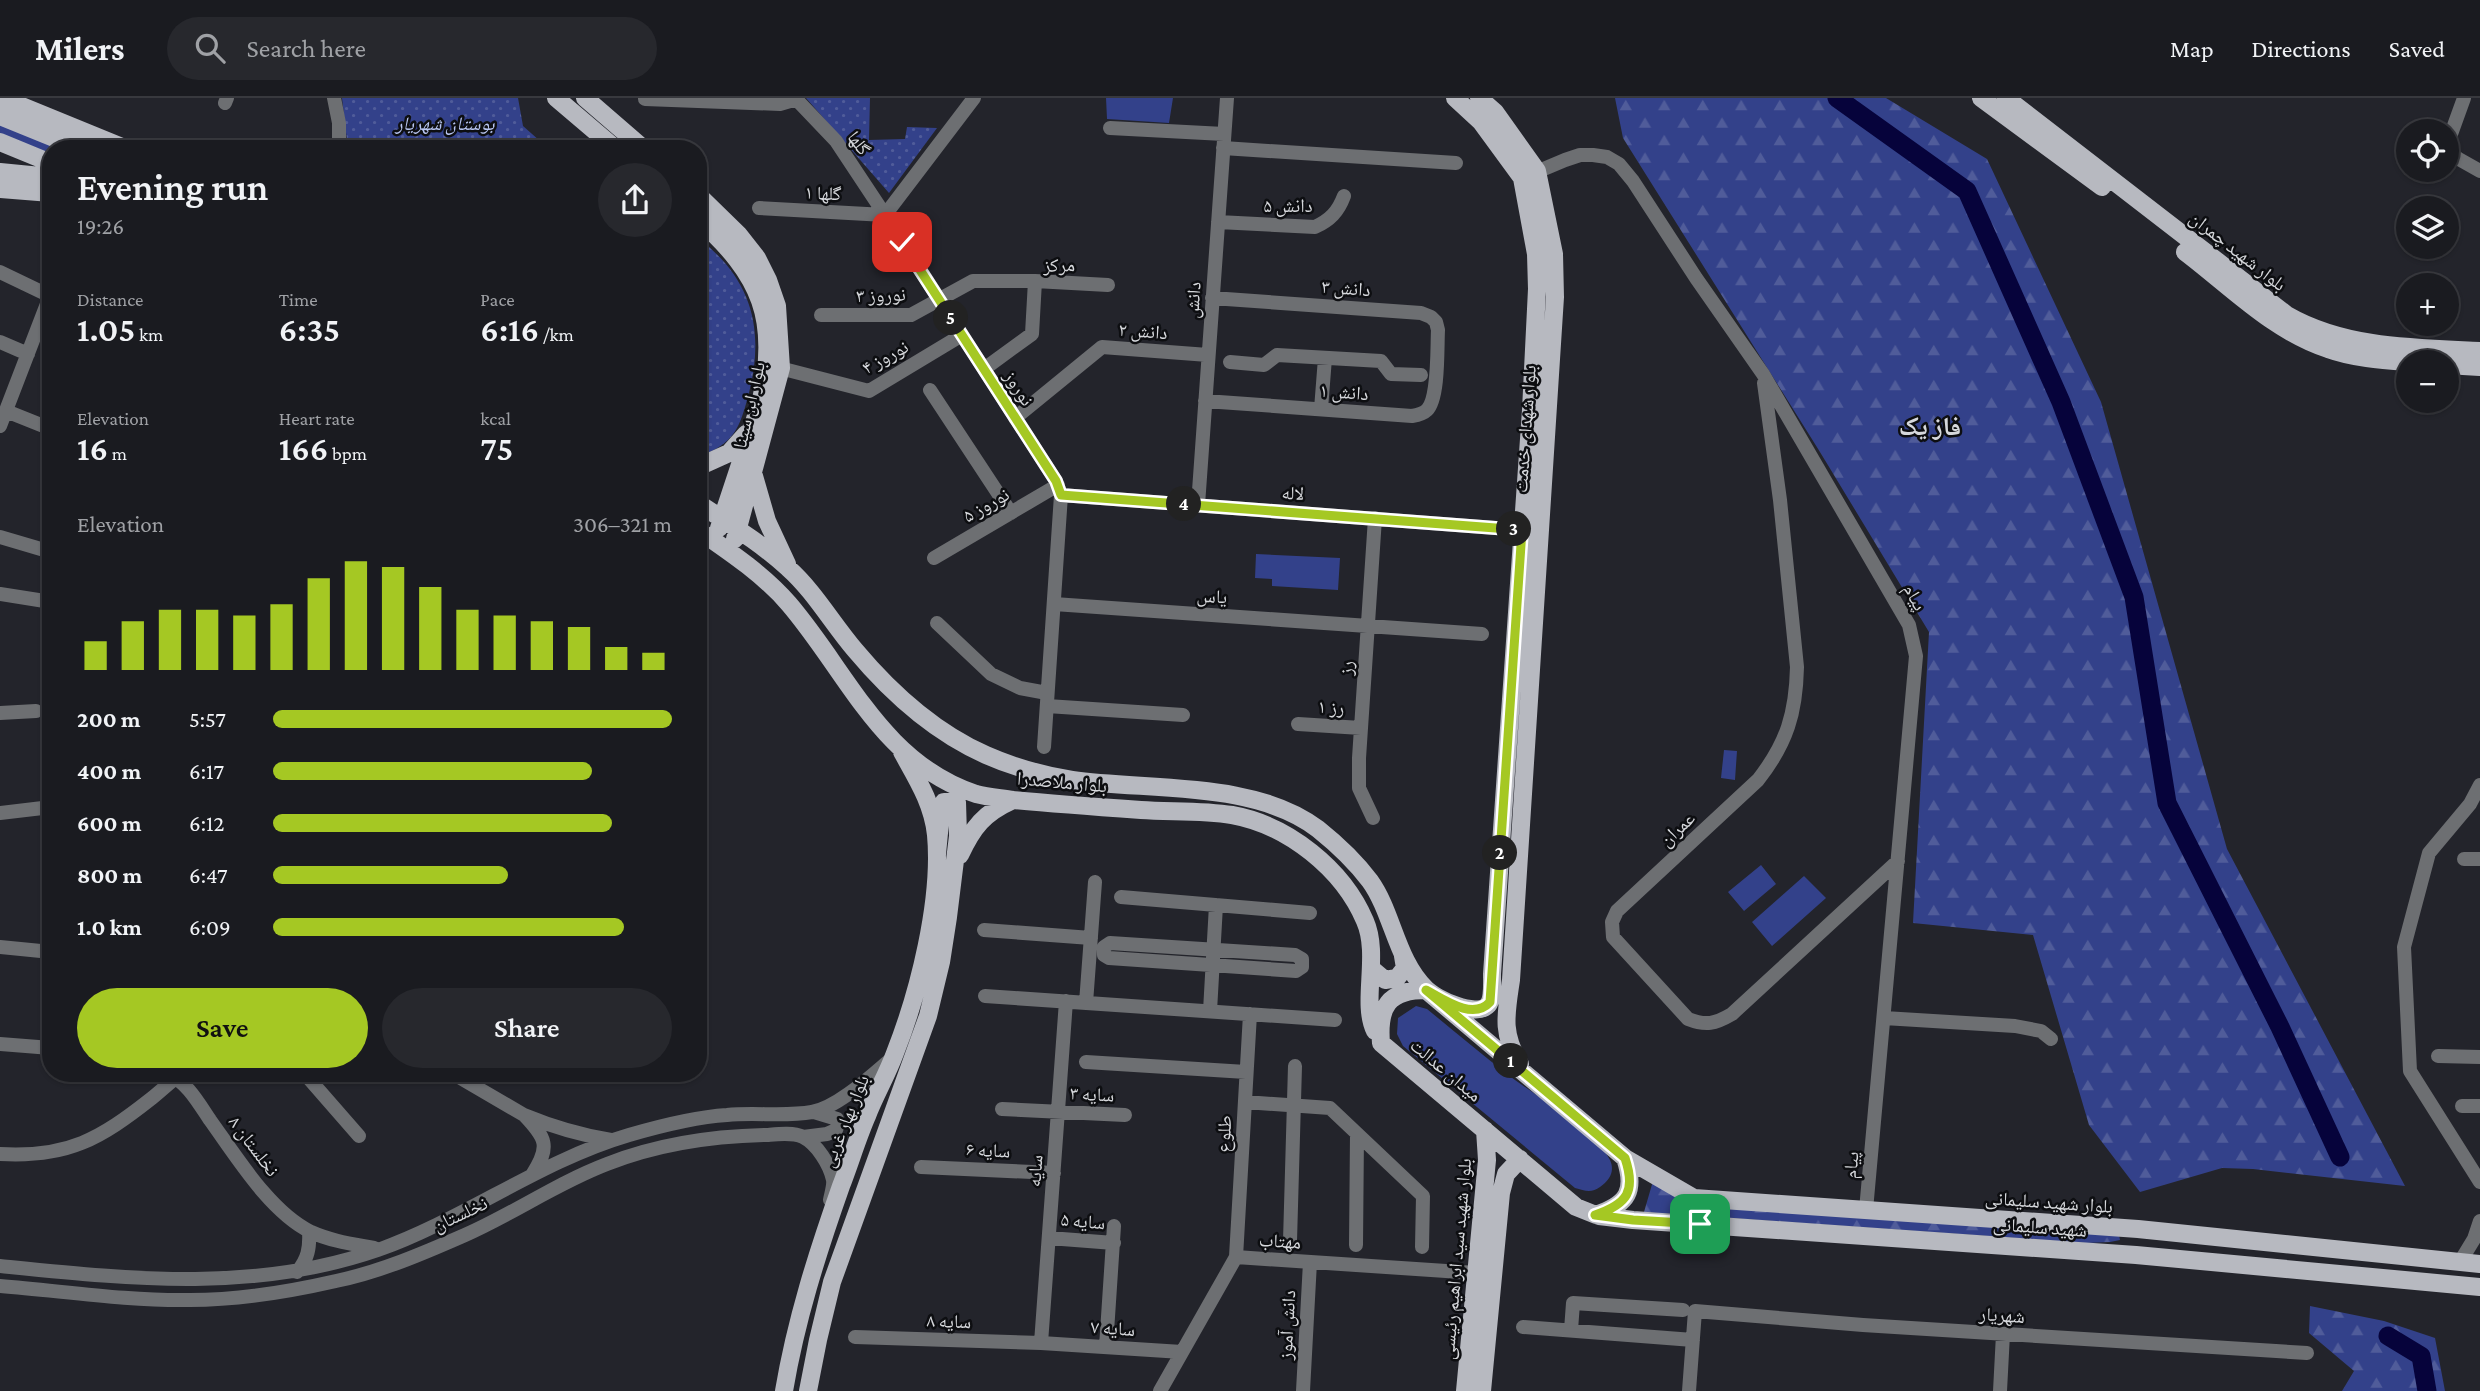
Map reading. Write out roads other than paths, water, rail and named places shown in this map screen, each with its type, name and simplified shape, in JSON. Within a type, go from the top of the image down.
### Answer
[{"type":"main road","points":[[2,98],[105,140]]},
{"type":"main road","points":[[556,98],[605,140]]},
{"type":"main road","points":[[585,98],[634,140]]},
{"type":"main road","name":"بلوار شهدای خدمت","points":[[1426,990],[1461,1008],[1485,1008],[1490,1002],[1537,289],[1530,175],[1455,98]]},
{"type":"main road","name":"بلوار شهدای خدمت","points":[[1479,98],[1494,112],[1530,175],[1554,254],[1555,297],[1511,980],[1505,1019],[1506,1036],[1525,1073]]},
{"type":"main road","name":"بلوار شهید چمران","points":[[1981,98],[2106,190],[2280,325],[2326,348],[2396,360]]},
{"type":"main road","name":"بلوار شهید چمران","points":[[2006,98],[2287,315],[2306,326],[2340,337],[2385,345],[2480,351]]},
{"type":"main road","points":[[0,116],[59,140]]},
{"type":"main road","points":[[0,142],[42,159]]},
{"type":"main road","points":[[0,172],[42,176]]},
{"type":"main road","points":[[0,189],[42,192]]},
{"type":"main road","name":"بلوار ابن سینا","points":[[707,204],[757,258],[777,306],[774,367],[753,479],[731,554]]},
{"type":"main road","name":"بلوار ابن سینا","points":[[707,228],[734,254],[755,286],[766,323],[774,367],[715,542]]},
{"type":"main road","points":[[2459,366],[2480,367]]},
{"type":"main road","points":[[707,463],[729,453],[754,422]]},
{"type":"main road","points":[[753,479],[767,521],[788,568]]},
{"type":"main road","points":[[727,501],[730,511],[736,514],[746,505]]},
{"type":"main road","name":"بلوار ملاصدرا","points":[[707,509],[788,568],[855,650],[908,704],[939,730],[985,754],[1025,770],[1072,779],[1241,796],[1282,808],[1315,827],[1349,855],[1371,884],[1403,956],[1426,990]]},
{"type":"main road","name":"بلوار ملاصدرا","points":[[707,536],[762,577],[789,603],[866,711],[900,749],[950,783],[978,794],[1013,800],[1232,815],[1269,827],[1303,846],[1353,897],[1367,924],[1372,949],[1373,1026],[1381,1043]]},
{"type":"main road","points":[[900,749],[930,803],[942,862]]},
{"type":"main road","points":[[942,862],[969,836],[983,817],[1013,800]]},
{"type":"main road","name":"بلوار بهار غربی","points":[[784,1391],[792,1346],[818,1250],[866,1117],[894,1056],[910,1011],[942,862]]},
{"type":"main road","name":"بلوار بهار غربی","points":[[808,1391],[832,1282],[928,1016],[941,962],[942,862]]},
{"type":"main road","points":[[1372,969],[1385,980],[1397,978],[1405,968],[1403,956]]},
{"type":"main road","name":"میدان عدالت","points":[[1426,990],[1409,990],[1389,1000],[1379,1021],[1381,1043],[1576,1207],[1595,1215]]},
{"type":"main road","points":[[1426,990],[1625,1158],[1631,1174],[1631,1185],[1625,1199],[1616,1208],[1595,1215]]},
{"type":"main road","name":"بلوار شهید سید ابراهیم رئیسی","points":[[1465,1391],[1488,1160],[1485,1130]]},
{"type":"main road","name":"بلوار شهید سلیمانی","points":[[1625,1158],[1694,1198],[2138,1229],[2480,1264]]},
{"type":"main road","name":"بلوار شهید سید ابراهیم رئیسی","points":[[1482,1391],[1500,1193],[1506,1174],[1520,1159]]},
{"type":"main road","name":"شهید سلیمانی","points":[[1595,1215],[1633,1220],[2136,1255],[2480,1287]]},
{"type":"main road","points":[[2136,1255],[2138,1229]]},
{"type":"street","points":[[334,98],[340,140]]},
{"type":"street","points":[[885,215],[974,98]]},
{"type":"street","name":"دانش","points":[[1198,505],[1227,98]]},
{"type":"street","points":[[2464,98],[2451,134],[2449,149],[2457,158],[2480,171]]},
{"type":"street","points":[[645,99],[780,104],[796,99]]},
{"type":"street","name":"گلها","points":[[796,99],[836,141],[885,215]]},
{"type":"street","points":[[1110,128],[1456,163]]},
{"type":"street","name":"پیام","points":[[1530,175],[1580,155],[1607,158],[1619,164],[1635,183],[1696,278],[1763,374],[1899,607],[1913,640],[1916,656],[1866,1210]]},
{"type":"street","name":"دانش ۵","points":[[1218,222],[1315,227],[1328,221],[1339,208],[1344,196]]},
{"type":"street","name":"گلها ۱","points":[[759,208],[885,215]]},
{"type":"street","name":"نوروز","points":[[885,215],[1060,490]]},
{"type":"street","points":[[0,272],[42,292]]},
{"type":"street","name":"نوروز ۳","points":[[821,315],[911,315],[973,281],[1035,281]]},
{"type":"street","name":"مرکز","points":[[984,369],[1032,334],[1035,281],[1108,285]]},
{"type":"street","name":"دانش ۳","points":[[1212,298],[1421,313],[1436,322],[1436,361]]},
{"type":"street","points":[[0,426],[42,317]]},
{"type":"street","name":"نوروز ۴","points":[[774,367],[869,391],[962,335]]},
{"type":"street","points":[[0,342],[28,354]]},
{"type":"street","name":"دانش ۲","points":[[1016,418],[1102,347],[1208,355]]},
{"type":"street","points":[[1230,362],[1264,365],[1277,355],[1381,361],[1391,374],[1420,375]]},
{"type":"street","points":[[1321,409],[1325,358]]},
{"type":"street","name":"دانش ۱","points":[[1205,401],[1421,415],[1433,402],[1436,361]]},
{"type":"street","name":"عمران","points":[[1763,374],[1780,500],[1797,667],[1791,722],[1775,758],[1759,780],[1617,911],[1612,922],[1613,937],[1688,1019],[1703,1025],[1716,1023],[1732,1014],[1898,861]]},
{"type":"street","points":[[930,390],[1011,513]]},
{"type":"street","points":[[6,411],[42,425]]},
{"type":"street","points":[[1044,747],[1060,490]]},
{"type":"street","name":"لاله","points":[[1060,490],[1198,505],[1522,530]]},
{"type":"street","name":"نوروز ۵","points":[[933,558],[1011,513],[1060,490]]},
{"type":"street","name":"رز","points":[[1373,818],[1359,788],[1375,518]]},
{"type":"street","points":[[0,537],[42,549]]},
{"type":"street","points":[[0,594],[42,601]]},
{"type":"street","name":"یاس","points":[[1054,604],[1482,634]]},
{"type":"street","points":[[937,623],[991,674],[1047,700],[1183,715]]},
{"type":"street","points":[[0,713],[36,711]]},
{"type":"street","name":"رز ۱","points":[[1298,724],[1361,728]]},
{"type":"street","points":[[2480,785],[2475,804],[2429,853],[2404,947],[2410,1071],[2480,1182]]},
{"type":"street","points":[[0,813],[42,808]]},
{"type":"street","points":[[2464,859],[2480,859]]},
{"type":"street","points":[[1086,1003],[1095,882]]},
{"type":"street","points":[[1121,897],[1310,913]]},
{"type":"street","points":[[1210,1011],[1216,905]]},
{"type":"street","points":[[984,930],[1091,938]]},
{"type":"street","points":[[1213,958],[1110,943],[1104,947],[1104,955],[1109,958],[1213,958],[1295,956],[1302,959],[1302,967],[1296,971],[1213,958]]},
{"type":"street","points":[[0,947],[42,951]]},
{"type":"street","points":[[985,996],[1335,1020]]},
{"type":"street","name":"سایه","points":[[1041,1343],[1066,1001]]},
{"type":"street","name":"طلوع","points":[[1236,1257],[1250,1014]]},
{"type":"street","points":[[1884,1018],[2015,1026],[2041,1031],[2051,1040]]},
{"type":"street","points":[[0,1044],[42,1047]]},
{"type":"street","name":"نخلستان","points":[[814,1112],[848,1095],[894,1056]]},
{"type":"street","points":[[2438,1056],[2480,1057]]},
{"type":"street","points":[[1086,1062],[1246,1072]]},
{"type":"street","points":[[1290,1241],[1295,1066]]},
{"type":"street","points":[[0,1154],[39,1155],[74,1147],[126,1117],[166,1082]]},
{"type":"street","name":"نخلستان ۸","points":[[182,1082],[252,1179],[279,1208],[309,1231]]},
{"type":"street","points":[[312,1082],[359,1136]]},
{"type":"street","points":[[467,1082],[524,1115],[584,1136],[612,1140]]},
{"type":"street","points":[[1245,1102],[1330,1108],[1423,1196],[1422,1247]]},
{"type":"street","points":[[2462,1107],[2480,1106]]},
{"type":"street","name":"سایه ۳","points":[[1002,1109],[1125,1115]]},
{"type":"street","name":"نخلستان","points":[[0,1266],[129,1279],[188,1280],[297,1272],[379,1249],[453,1217],[571,1155],[650,1129],[726,1115],[814,1112],[837,1119],[838,1124],[836,1130],[827,1134],[803,1137],[789,1134],[726,1136],[652,1148],[606,1164],[541,1194],[468,1233],[389,1265],[339,1281],[271,1294],[191,1300],[0,1286]]},
{"type":"street","points":[[524,1115],[541,1133],[545,1146],[542,1159],[532,1175]]},
{"type":"street","points":[[1356,1245],[1357,1133]]},
{"type":"street","points":[[803,1137],[818,1151],[829,1168],[833,1182],[818,1250]]},
{"type":"street","name":"سایه ۶","points":[[921,1167],[1054,1172]]},
{"type":"street","points":[[2460,1262],[2474,1239],[2480,1221]]},
{"type":"street","points":[[1106,1348],[1114,1226]]},
{"type":"street","points":[[297,1272],[305,1262],[310,1247],[309,1231],[379,1249]]},
{"type":"street","name":"سایه ۵","points":[[1049,1238],[1114,1243]]},
{"type":"street","name":"مهتاب","points":[[1160,1391],[1236,1257],[1476,1273]]},
{"type":"street","name":"دانش آموز","points":[[1303,1391],[1310,1262]]},
{"type":"street","name":"شهریار","points":[[1571,1330],[1573,1303],[2306,1353]]},
{"type":"street","points":[[1689,1310],[1693,1339],[1689,1391]]},
{"type":"street","points":[[1524,1327],[1693,1339]]},
{"type":"street","points":[[2000,1391],[2003,1334]]},
{"type":"street","name":"سایه ۸","points":[[855,1337],[1041,1343]]},
{"type":"street","name":"سایه ۷","points":[[1041,1343],[1182,1352]]},
{"type":"waterway","points":[[1837,98],[1967,191],[2061,402],[2134,597],[2167,803],[2280,1027],[2340,1157]]},
{"type":"waterway","points":[[2388,1336],[2421,1356],[2427,1391]]},
{"type":"district","name":"فاز یک","points":[[1930,426]]},
{"type":"park label","name":"بوستان شهریار","points":[[445,123]]}]
